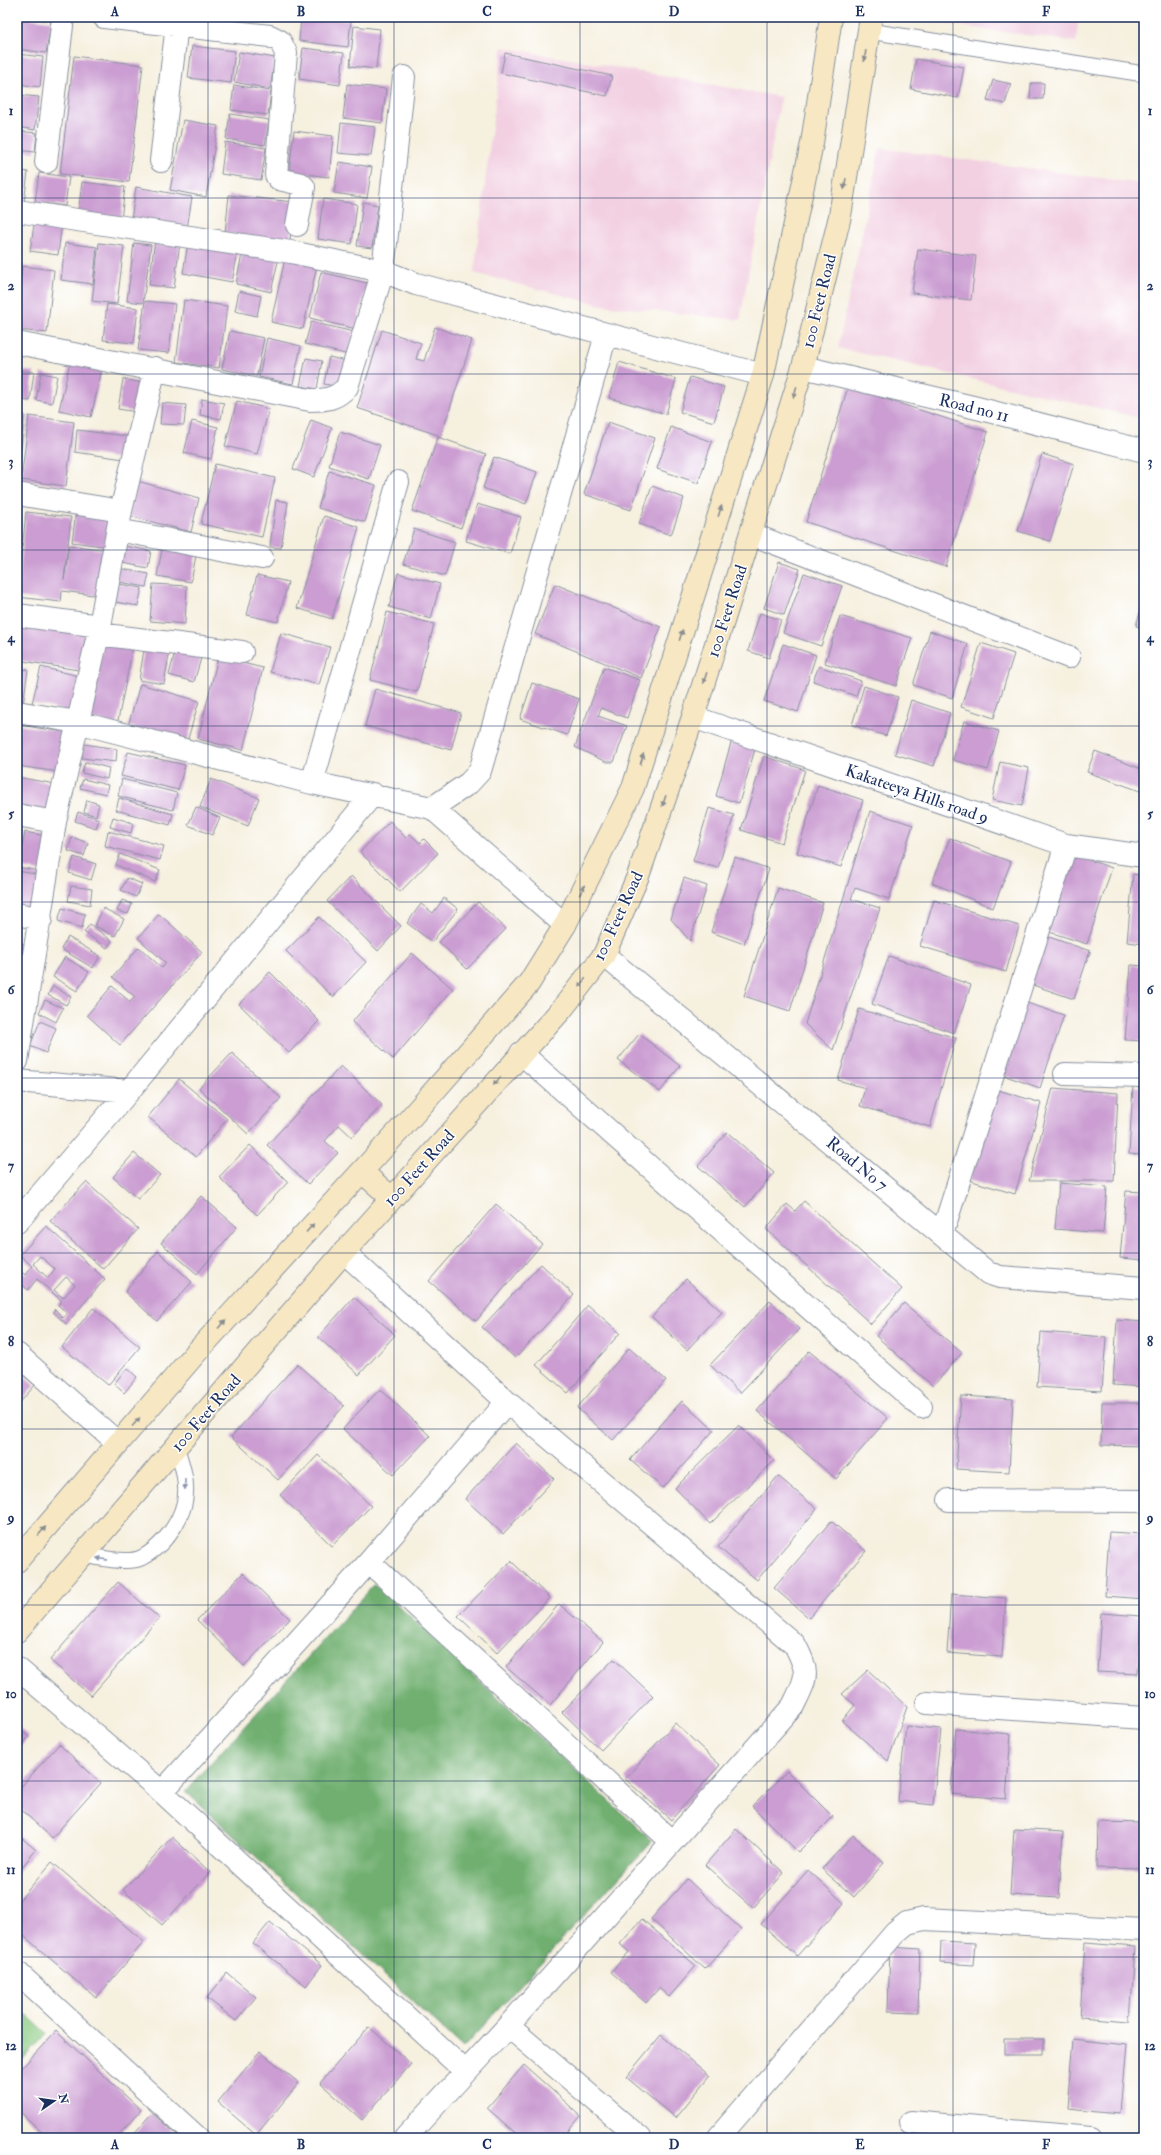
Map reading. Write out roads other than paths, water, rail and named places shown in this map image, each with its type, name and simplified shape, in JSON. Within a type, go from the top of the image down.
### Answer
[{"type":"main road","points":[[17,1561],[194,1355],[362,1172],[529,983],[565,925],[633,788],[763,375],[812,143],[831,17]]},
{"type":"main road","name":"100 Feet Road","points":[[17,1631],[344,1252],[562,1009],[604,955],[638,876],[693,717],[803,367],[840,216],[870,24]]},
{"type":"main road","points":[[362,1172],[392,1198]]},
{"type":"street","points":[[46,162],[63,17]]},
{"type":"street","points":[[104,17],[177,24],[270,36],[280,41],[286,53],[276,175],[279,179],[301,184],[304,187],[297,225]]},
{"type":"street","points":[[161,161],[177,24]]},
{"type":"street","points":[[17,343],[155,368],[310,400],[331,399],[339,396],[347,387],[383,271],[404,77]]},
{"type":"street","points":[[17,210],[291,252],[383,271],[416,284],[763,375]]},
{"type":"street","points":[[432,808],[469,783],[480,770],[606,335]]},
{"type":"street","name":"Road no 11","points":[[803,367],[978,408],[1144,451]]},
{"type":"street","points":[[17,1061],[41,920],[55,822],[99,630],[120,520],[155,368]]},
{"type":"street","points":[[312,782],[398,482]]},
{"type":"street","points":[[17,494],[262,558]]},
{"type":"street","points":[[751,534],[1069,657]]},
{"type":"street","points":[[17,615],[99,630],[242,652]]},
{"type":"street","points":[[17,712],[77,722],[312,782],[432,808],[565,925]]},
{"type":"street","name":"Kakateeya Hills road 9","points":[[693,717],[1066,845],[1144,856]]},
{"type":"street","points":[[17,1222],[129,1091],[373,794]]},
{"type":"street","points":[[17,815],[55,822]]},
{"type":"street","points":[[942,1234],[1066,845]]},
{"type":"street","points":[[17,914],[41,920]]},
{"type":"street","name":"Road No 7","points":[[604,955],[942,1234],[988,1274],[1000,1277],[1144,1288]]},
{"type":"street","points":[[521,1054],[921,1407]]},
{"type":"street","points":[[1065,1074],[1144,1076]]},
{"type":"street","points":[[17,1081],[129,1091]]},
{"type":"street","points":[[344,1252],[507,1402],[795,1645],[805,1665],[804,1684],[793,1706],[508,2026],[405,2138]]},
{"type":"street","points":[[17,1354],[118,1443]]},
{"type":"street","points":[[162,1792],[369,1562],[507,1402]]},
{"type":"street","points":[[949,1500],[1144,1501]]},
{"type":"street","points":[[369,1562],[672,1842]]},
{"type":"street","points":[[17,1668],[162,1792],[465,2071]]},
{"type":"street","points":[[927,1703],[1144,1718]]},
{"type":"street","points":[[718,2138],[895,1933],[907,1923],[924,1919],[1144,1930]]},
{"type":"street","points":[[17,1972],[198,2138]]},
{"type":"street","points":[[508,2026],[640,2138]]},
{"type":"street","points":[[911,2122],[1092,2138]]},
{"type":"lane","points":[[870,24],[1144,74]]},
{"type":"lane","points":[[84,1554],[106,1560],[140,1558],[170,1535],[185,1503],[185,1474],[176,1446]]}]
